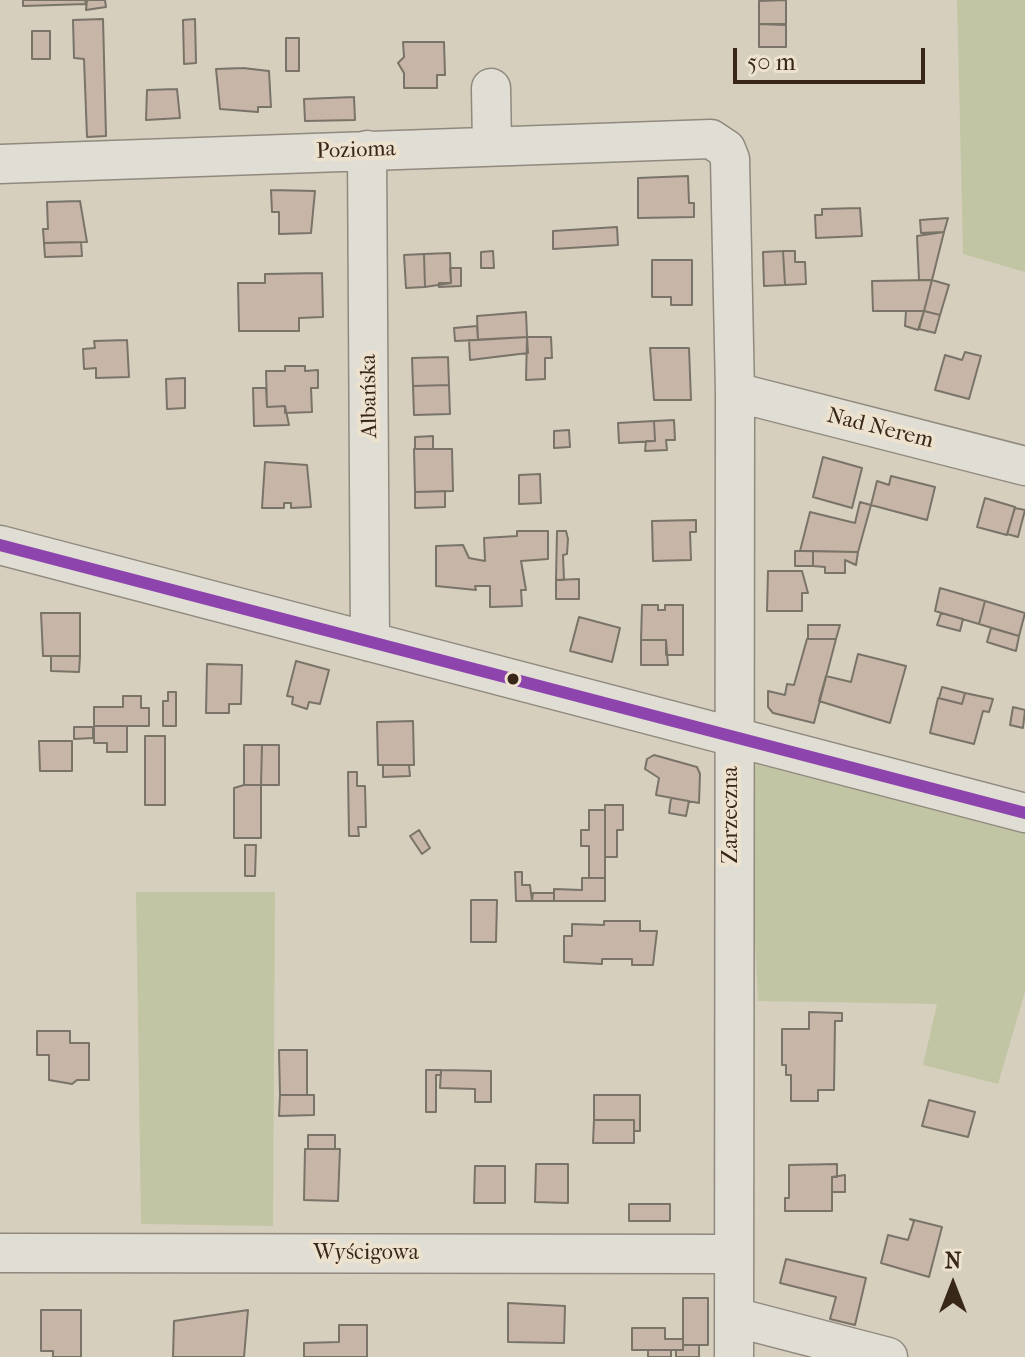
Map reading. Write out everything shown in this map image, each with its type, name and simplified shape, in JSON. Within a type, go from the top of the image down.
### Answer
[{"type":"street","points":[[491,88],[492,146]]},
{"type":"street","name":"Pozioma","points":[[0,164],[711,139]]},
{"type":"street","name":"Zarzeczna","points":[[711,139],[721,143],[730,159],[735,392],[732,736],[734,1357]]},
{"type":"street","name":"Albańska","points":[[367,150],[370,642]]},
{"type":"street","name":"Nad Nerem","points":[[735,392],[1025,466]]},
{"type":"street","points":[[0,545],[1025,813]]},
{"type":"street","name":"Wyścigowa","points":[[0,1253],[733,1254]]},
{"type":"street","points":[[734,1317],[888,1357]]},
{"type":"green space","points":[[957,0],[1025,0],[1025,272],[963,254]]},
{"type":"green space","points":[[756,764],[1025,831],[1025,992],[998,1084],[923,1065],[937,1004],[758,1001],[746,770]]},
{"type":"green space","points":[[136,892],[275,892],[273,1226],[141,1224]]},
{"type":"building","points":[[23,0],[85,0],[86,4],[23,6]]},
{"type":"building","points":[[87,0],[105,0],[106,7],[86,10]]},
{"type":"building","points":[[786,0],[786,24],[759,24],[759,1]]},
{"type":"building","points":[[103,19],[106,136],[87,137],[84,59],[74,58],[73,20]]},
{"type":"building","points":[[195,19],[196,63],[184,64],[183,20]]},
{"type":"building","points":[[759,24],[786,25],[786,47],[759,47]]},
{"type":"building","points":[[32,31],[50,31],[50,59],[32,59]]},
{"type":"building","points":[[286,38],[299,38],[299,71],[286,71]]},
{"type":"building","points":[[403,42],[444,42],[445,75],[437,75],[437,88],[404,88],[404,73],[398,63],[404,57]]},
{"type":"building","points":[[216,69],[269,71],[271,107],[258,107],[258,112],[220,109]]},
{"type":"building","points":[[177,89],[180,118],[146,120],[147,90]]},
{"type":"building","points":[[354,97],[355,120],[305,121],[304,99]]},
{"type":"building","points":[[688,176],[689,203],[694,203],[694,217],[638,218],[638,178]]},
{"type":"building","points":[[271,190],[315,191],[311,233],[279,234],[279,212],[272,212]]},
{"type":"building","points":[[80,201],[87,242],[44,243],[43,229],[48,229],[47,202]]},
{"type":"building","points":[[860,208],[862,236],[816,238],[815,215],[822,215],[822,209]]},
{"type":"building","points":[[948,218],[944,232],[921,233],[920,220]]},
{"type":"building","points":[[617,227],[618,245],[553,249],[553,231]]},
{"type":"building","points":[[944,232],[932,280],[919,280],[917,236]]},
{"type":"building","points":[[81,242],[82,256],[45,257],[44,243]]},
{"type":"building","points":[[493,251],[494,268],[481,268],[481,252]]},
{"type":"building","points":[[783,251],[785,285],[764,286],[763,252]]},
{"type":"building","points":[[783,251],[795,251],[795,262],[805,262],[806,284],[785,285]]},
{"type":"building","points":[[450,253],[451,283],[425,287],[424,254]]},
{"type":"building","points":[[424,254],[425,287],[406,288],[404,255]]},
{"type":"building","points":[[652,260],[692,260],[692,305],[671,305],[671,297],[652,297]]},
{"type":"building","points":[[450,268],[461,268],[461,286],[439,287],[439,283],[451,283]]},
{"type":"building","points":[[322,273],[323,317],[299,318],[299,331],[239,331],[238,283],[265,283],[265,274]]},
{"type":"building","points":[[932,280],[924,311],[873,311],[872,281]]},
{"type":"building","points":[[932,280],[949,285],[940,315],[924,311]]},
{"type":"building","points":[[906,311],[924,311],[918,330],[905,326]]},
{"type":"building","points":[[924,311],[940,315],[935,333],[919,329]]},
{"type":"building","points":[[526,312],[527,337],[478,340],[477,316]]},
{"type":"building","points":[[477,326],[478,340],[455,341],[454,328]]},
{"type":"building","points":[[527,337],[528,353],[470,360],[469,340]]},
{"type":"building","points":[[527,337],[551,337],[552,358],[545,358],[545,379],[526,380]]},
{"type":"building","points":[[127,340],[129,377],[96,378],[96,368],[84,369],[83,349],[95,348],[94,341]]},
{"type":"building","points":[[650,348],[689,348],[691,400],[654,400]]},
{"type":"building","points":[[965,352],[981,356],[969,399],[935,390],[945,355],[962,360]]},
{"type":"building","points":[[448,357],[449,385],[413,386],[412,358]]},
{"type":"building","points":[[285,366],[305,366],[305,371],[318,370],[318,388],[311,388],[312,412],[285,413],[285,406],[267,407],[266,371],[285,371]]},
{"type":"building","points":[[185,378],[185,408],[167,409],[166,379]]},
{"type":"building","points":[[449,385],[450,414],[414,415],[413,386]]},
{"type":"building","points":[[253,388],[266,388],[267,407],[285,406],[289,425],[254,426]]},
{"type":"building","points":[[674,420],[675,440],[666,440],[667,450],[645,451],[646,441],[655,441],[654,421]]},
{"type":"building","points":[[654,421],[655,441],[619,443],[618,423]]},
{"type":"building","points":[[569,430],[570,447],[554,448],[554,431]]},
{"type":"building","points":[[433,436],[433,449],[415,449],[415,437]]},
{"type":"building","points":[[414,449],[452,449],[453,491],[415,492]]},
{"type":"building","points":[[823,457],[862,468],[852,508],[813,497]]},
{"type":"building","points":[[265,462],[307,465],[311,507],[291,508],[291,503],[284,503],[284,508],[262,508]]},
{"type":"building","points":[[540,474],[541,503],[519,504],[519,475]]},
{"type":"building","points":[[891,476],[935,487],[927,520],[871,505],[877,481],[889,485]]},
{"type":"building","points":[[445,491],[445,507],[415,508],[415,492]]},
{"type":"building","points":[[985,498],[1015,507],[1007,535],[977,527]]},
{"type":"building","points":[[860,502],[871,505],[858,552],[800,551],[810,512],[855,523]]},
{"type":"building","points":[[1015,508],[1025,510],[1018,537],[1007,534]]},
{"type":"building","points":[[696,520],[696,532],[690,532],[691,560],[653,561],[652,521]]},
{"type":"building","points":[[517,531],[548,531],[548,559],[521,561],[526,590],[521,590],[522,606],[490,607],[490,586],[475,586],[476,590],[436,586],[436,546],[463,545],[469,558],[485,561],[484,538],[517,536]]},
{"type":"building","points":[[557,531],[566,531],[568,539],[567,554],[563,555],[564,580],[556,580]]},
{"type":"building","points":[[795,551],[813,551],[813,566],[795,566]]},
{"type":"building","points":[[813,551],[858,552],[856,565],[845,560],[845,573],[825,573],[825,567],[813,566]]},
{"type":"building","points":[[768,571],[802,571],[808,593],[802,593],[802,611],[767,611]]},
{"type":"building","points":[[579,579],[579,599],[556,599],[556,580]]},
{"type":"building","points":[[940,588],[985,601],[979,624],[935,611]]},
{"type":"building","points":[[985,601],[1025,613],[1019,636],[979,624]]},
{"type":"building","points":[[642,605],[658,605],[658,610],[665,610],[665,605],[683,605],[683,655],[666,655],[666,640],[641,640]]},
{"type":"building","points":[[41,613],[80,613],[80,656],[43,656]]},
{"type":"building","points":[[941,613],[963,619],[960,631],[937,625]]},
{"type":"building","points":[[579,617],[620,628],[612,662],[570,651]]},
{"type":"building","points":[[808,625],[840,625],[836,639],[808,639]]},
{"type":"building","points":[[991,628],[1019,636],[1016,651],[987,642]]},
{"type":"building","points":[[807,639],[836,639],[814,723],[773,713],[768,707],[768,691],[785,695],[787,684],[794,685]]},
{"type":"building","points":[[641,640],[666,640],[668,665],[641,665]]},
{"type":"building","points":[[858,654],[906,666],[890,723],[819,701],[826,676],[851,682]]},
{"type":"building","points":[[51,656],[80,656],[79,672],[51,671]]},
{"type":"building","points":[[296,661],[329,670],[320,704],[309,702],[307,709],[292,704],[293,697],[287,696]]},
{"type":"building","points":[[207,664],[242,665],[241,704],[229,704],[229,713],[206,713]]},
{"type":"building","points":[[942,687],[965,693],[962,704],[939,698]]},
{"type":"building","points":[[168,692],[176,692],[176,726],[163,726],[163,701],[168,701]]},
{"type":"building","points":[[965,693],[993,699],[989,712],[983,711],[974,744],[930,733],[938,698],[962,704]]},
{"type":"building","points":[[123,696],[141,696],[141,708],[149,708],[149,726],[94,726],[94,707],[123,707]]},
{"type":"building","points":[[1013,707],[1025,710],[1023,728],[1010,725]]},
{"type":"building","points":[[413,721],[414,765],[378,765],[377,722]]},
{"type":"building","points":[[94,726],[127,726],[127,752],[107,752],[107,743],[94,743]]},
{"type":"building","points":[[74,727],[93,727],[93,738],[74,739]]},
{"type":"building","points":[[145,736],[165,736],[165,805],[145,805]]},
{"type":"building","points":[[39,741],[72,741],[72,771],[40,771]]},
{"type":"building","points":[[244,745],[262,745],[261,785],[244,785]]},
{"type":"building","points":[[262,745],[279,745],[279,785],[261,785]]},
{"type":"building","points":[[654,755],[697,767],[700,774],[699,803],[656,795],[659,778],[645,769],[647,759]]},
{"type":"building","points":[[383,765],[409,765],[410,776],[383,777]]},
{"type":"building","points":[[348,772],[357,772],[357,786],[365,786],[366,827],[358,827],[359,836],[349,836]]},
{"type":"building","points":[[261,785],[261,838],[234,838],[234,788]]},
{"type":"building","points":[[671,798],[689,801],[686,816],[669,813]]},
{"type":"building","points":[[605,805],[623,805],[623,830],[617,830],[617,857],[605,857]]},
{"type":"building","points":[[589,810],[605,810],[605,878],[589,878],[589,846],[581,846],[581,830],[589,830]]},
{"type":"building","points":[[419,830],[430,848],[422,854],[410,836]]},
{"type":"building","points":[[245,845],[256,845],[255,876],[245,876]]},
{"type":"building","points":[[515,872],[522,872],[522,885],[530,885],[532,901],[516,901]]},
{"type":"building","points":[[582,878],[605,878],[605,901],[554,901],[554,889],[582,890]]},
{"type":"building","points":[[533,893],[554,893],[554,901],[532,901]]},
{"type":"building","points":[[471,900],[497,900],[496,942],[471,942]]},
{"type":"building","points":[[604,921],[640,921],[640,931],[657,931],[653,965],[632,965],[632,959],[602,959],[602,964],[564,962],[564,936],[572,936],[572,924],[604,925]]},
{"type":"building","points":[[809,1012],[842,1013],[842,1021],[835,1021],[834,1090],[818,1090],[818,1101],[791,1101],[791,1075],[786,1075],[786,1065],[782,1065],[782,1029],[809,1029]]},
{"type":"building","points":[[37,1031],[70,1031],[70,1043],[89,1043],[89,1080],[77,1080],[72,1084],[49,1080],[49,1055],[37,1055]]},
{"type":"building","points":[[279,1050],[307,1050],[307,1095],[280,1095]]},
{"type":"building","points":[[426,1070],[441,1070],[441,1075],[436,1075],[436,1112],[426,1112]]},
{"type":"building","points":[[441,1070],[491,1071],[491,1102],[475,1102],[475,1089],[440,1088]]},
{"type":"building","points":[[280,1095],[314,1095],[314,1115],[279,1116]]},
{"type":"building","points":[[594,1095],[640,1095],[640,1131],[634,1131],[634,1120],[594,1120]]},
{"type":"building","points":[[929,1100],[975,1112],[968,1137],[922,1126]]},
{"type":"building","points":[[594,1120],[634,1120],[634,1143],[593,1143]]},
{"type":"building","points":[[308,1135],[335,1135],[335,1149],[308,1149]]},
{"type":"building","points":[[305,1149],[340,1149],[338,1201],[304,1200]]},
{"type":"building","points":[[536,1164],[568,1164],[568,1203],[535,1202]]},
{"type":"building","points":[[837,1164],[837,1177],[832,1177],[832,1211],[785,1211],[785,1198],[789,1198],[789,1165]]},
{"type":"building","points":[[475,1166],[505,1166],[505,1203],[474,1203]]},
{"type":"building","points":[[845,1175],[845,1192],[832,1192],[832,1177]]},
{"type":"building","points":[[629,1204],[670,1204],[670,1221],[629,1221]]},
{"type":"building","points":[[910,1219],[942,1227],[929,1277],[881,1263],[888,1235],[908,1240],[914,1221]]},
{"type":"building","points":[[786,1259],[866,1278],[855,1325],[830,1319],[836,1297],[780,1283]]},
{"type":"building","points":[[683,1298],[708,1298],[708,1345],[683,1345]]},
{"type":"building","points":[[508,1303],[565,1306],[564,1343],[508,1342]]},
{"type":"building","points":[[41,1310],[81,1310],[81,1357],[53,1357],[53,1351],[41,1351]]},
{"type":"building","points":[[248,1310],[244,1357],[173,1357],[174,1321]]},
{"type":"building","points":[[339,1325],[367,1325],[367,1357],[304,1357],[304,1343],[339,1342]]},
{"type":"building","points":[[632,1328],[665,1328],[665,1339],[683,1339],[683,1350],[632,1350]]},
{"type":"building","points":[[683,1345],[699,1345],[699,1357],[676,1357],[676,1350],[683,1350]]},
{"type":"building","points":[[648,1350],[671,1350],[671,1357],[648,1357]]},
{"type":"transit line","points":[[0,545],[1025,813]]}]
